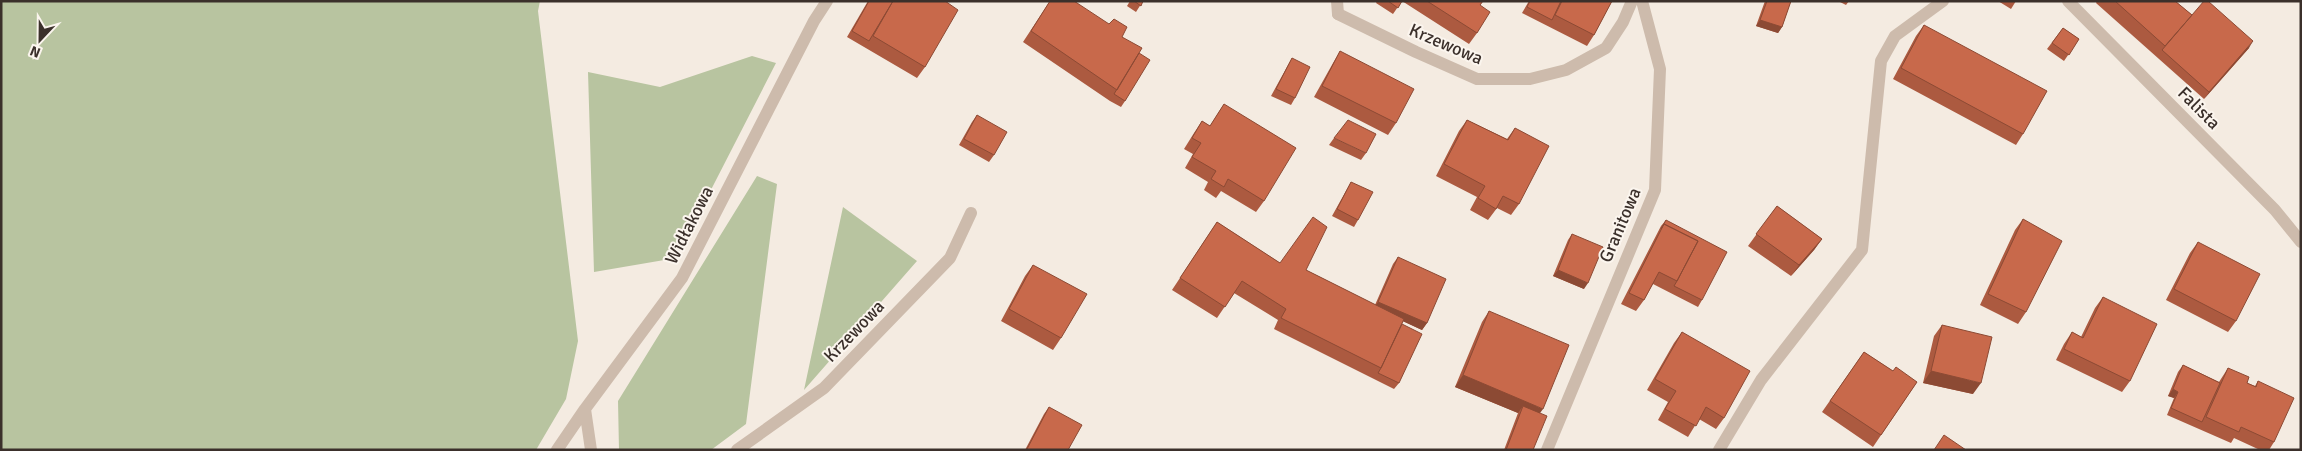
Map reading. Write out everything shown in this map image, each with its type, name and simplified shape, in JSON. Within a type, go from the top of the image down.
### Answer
[{"type":"street","name":"Widłakowa","points":[[557,450],[585,408],[682,278],[814,21],[828,1]]},
{"type":"street","name":"Krzewowa","points":[[1338,8],[1416,52],[1478,78],[1530,79],[1566,70],[1606,48],[1623,22],[1632,1]]},
{"type":"street","name":"Granitowa","points":[[1547,450],[1654,190],[1660,69],[1642,1]]},
{"type":"street","points":[[1719,450],[1762,380],[1862,250],[1880,61],[1895,36],[1943,1]]},
{"type":"street","name":"Falista","points":[[2068,1],[2276,210],[2301,242]]},
{"type":"street","name":"Krzewowa","points":[[737,450],[824,388],[950,258],[972,213]]},
{"type":"street","points":[[585,408],[591,450]]},
{"type":"green space","points":[[1,1],[540,1],[538,11],[578,341],[566,399],[536,450],[1,450]]},
{"type":"green space","points":[[752,56],[776,63],[676,258],[594,272],[588,72],[660,87]]},
{"type":"green space","points":[[757,176],[777,184],[746,424],[711,450],[619,450],[618,401]]},
{"type":"green space","points":[[843,207],[917,261],[804,390]]},
{"type":"building","points":[[869,1],[893,1],[869,41],[852,31]]},
{"type":"building","points":[[893,1],[945,1],[958,10],[925,67],[873,36]]},
{"type":"building","points":[[1050,1],[1074,1],[1109,24],[1114,19],[1127,27],[1122,37],[1142,48],[1117,90],[1031,31]]},
{"type":"building","points":[[1134,1],[1143,1],[1141,6]]},
{"type":"building","points":[[1388,1],[1402,1],[1398,8]]},
{"type":"building","points":[[1427,1],[1483,1],[1480,5],[1490,12],[1477,33]]},
{"type":"building","points":[[1530,1],[1561,1],[1552,20],[1527,7]]},
{"type":"building","points":[[1562,1],[1612,1],[1594,35],[1555,15]]},
{"type":"building","points":[[1767,1],[1791,1],[1782,27],[1760,20]]},
{"type":"building","points":[[2115,1],[2175,1],[2192,15],[2165,46]]},
{"type":"building","points":[[2204,1],[2208,1],[2253,41],[2209,92],[2162,50]]},
{"type":"building","points":[[1924,25],[2047,91],[2023,134],[1901,68]]},
{"type":"building","points":[[2063,28],[2079,39],[2069,55],[2052,43]]},
{"type":"building","points":[[1340,51],[1414,89],[1396,123],[1322,86]]},
{"type":"building","points":[[1139,53],[1150,60],[1125,101],[1114,94]]},
{"type":"building","points":[[1292,58],[1310,67],[1295,98],[1276,89]]},
{"type":"building","points":[[1224,104],[1296,148],[1264,201],[1228,179],[1224,187],[1211,179],[1216,171],[1192,157],[1201,143],[1192,138],[1202,121],[1210,126]]},
{"type":"building","points":[[977,115],[1007,132],[994,155],[964,139]]},
{"type":"building","points":[[1348,120],[1376,134],[1366,153],[1334,138]]},
{"type":"building","points":[[1467,120],[1508,140],[1515,128],[1549,146],[1519,204],[1503,196],[1496,209],[1478,198],[1485,186],[1444,164]]},
{"type":"building","points":[[1351,182],[1373,192],[1358,220],[1337,209]]},
{"type":"building","points":[[1777,206],[1822,239],[1799,265],[1756,234]]},
{"type":"building","points":[[1313,217],[1327,227],[1306,270],[1404,319],[1381,368],[1281,318],[1286,309],[1242,281],[1225,307],[1180,278],[1217,222],[1280,263]]},
{"type":"building","points":[[2023,219],[2062,241],[2026,312],[1988,294]]},
{"type":"building","points":[[1666,220],[1727,252],[1702,300],[1674,286],[1698,241],[1664,224],[1661,229]]},
{"type":"building","points":[[1664,224],[1698,241],[1677,281],[1659,272],[1644,300],[1629,293]]},
{"type":"building","points":[[1572,234],[1603,247],[1588,283],[1558,270]]},
{"type":"building","points":[[2198,242],[2260,274],[2236,321],[2174,289]]},
{"type":"building","points":[[1398,257],[1446,279],[1427,323],[1378,302]]},
{"type":"building","points":[[1033,265],[1087,294],[1061,338],[1009,309]]},
{"type":"building","points":[[2103,297],[2157,324],[2130,381],[2064,349],[2072,332],[2083,338]]},
{"type":"building","points":[[1489,311],[1569,345],[1543,409],[1463,375]]},
{"type":"building","points":[[1402,324],[1422,334],[1399,383],[1378,373]]},
{"type":"building","points":[[1942,325],[1992,337],[1981,383],[1931,371]]},
{"type":"building","points":[[1682,332],[1750,371],[1724,418],[1706,407],[1696,426],[1665,409],[1676,391],[1655,379]]},
{"type":"building","points":[[1864,352],[1893,371],[1896,367],[1917,382],[1881,435],[1830,401]]},
{"type":"building","points":[[2183,365],[2220,383],[2202,422],[2171,408],[2178,392],[2173,389]]},
{"type":"building","points":[[2228,368],[2249,377],[2247,383],[2256,387],[2258,381],[2294,398],[2274,442],[2241,427],[2239,432],[2206,417]]},
{"type":"building","points":[[1523,406],[1547,416],[1533,450],[1506,450]]},
{"type":"building","points":[[1049,407],[1082,425],[1068,450],[1028,450],[1027,449]]},
{"type":"building","points":[[1944,435],[1966,450],[1934,450]]}]
